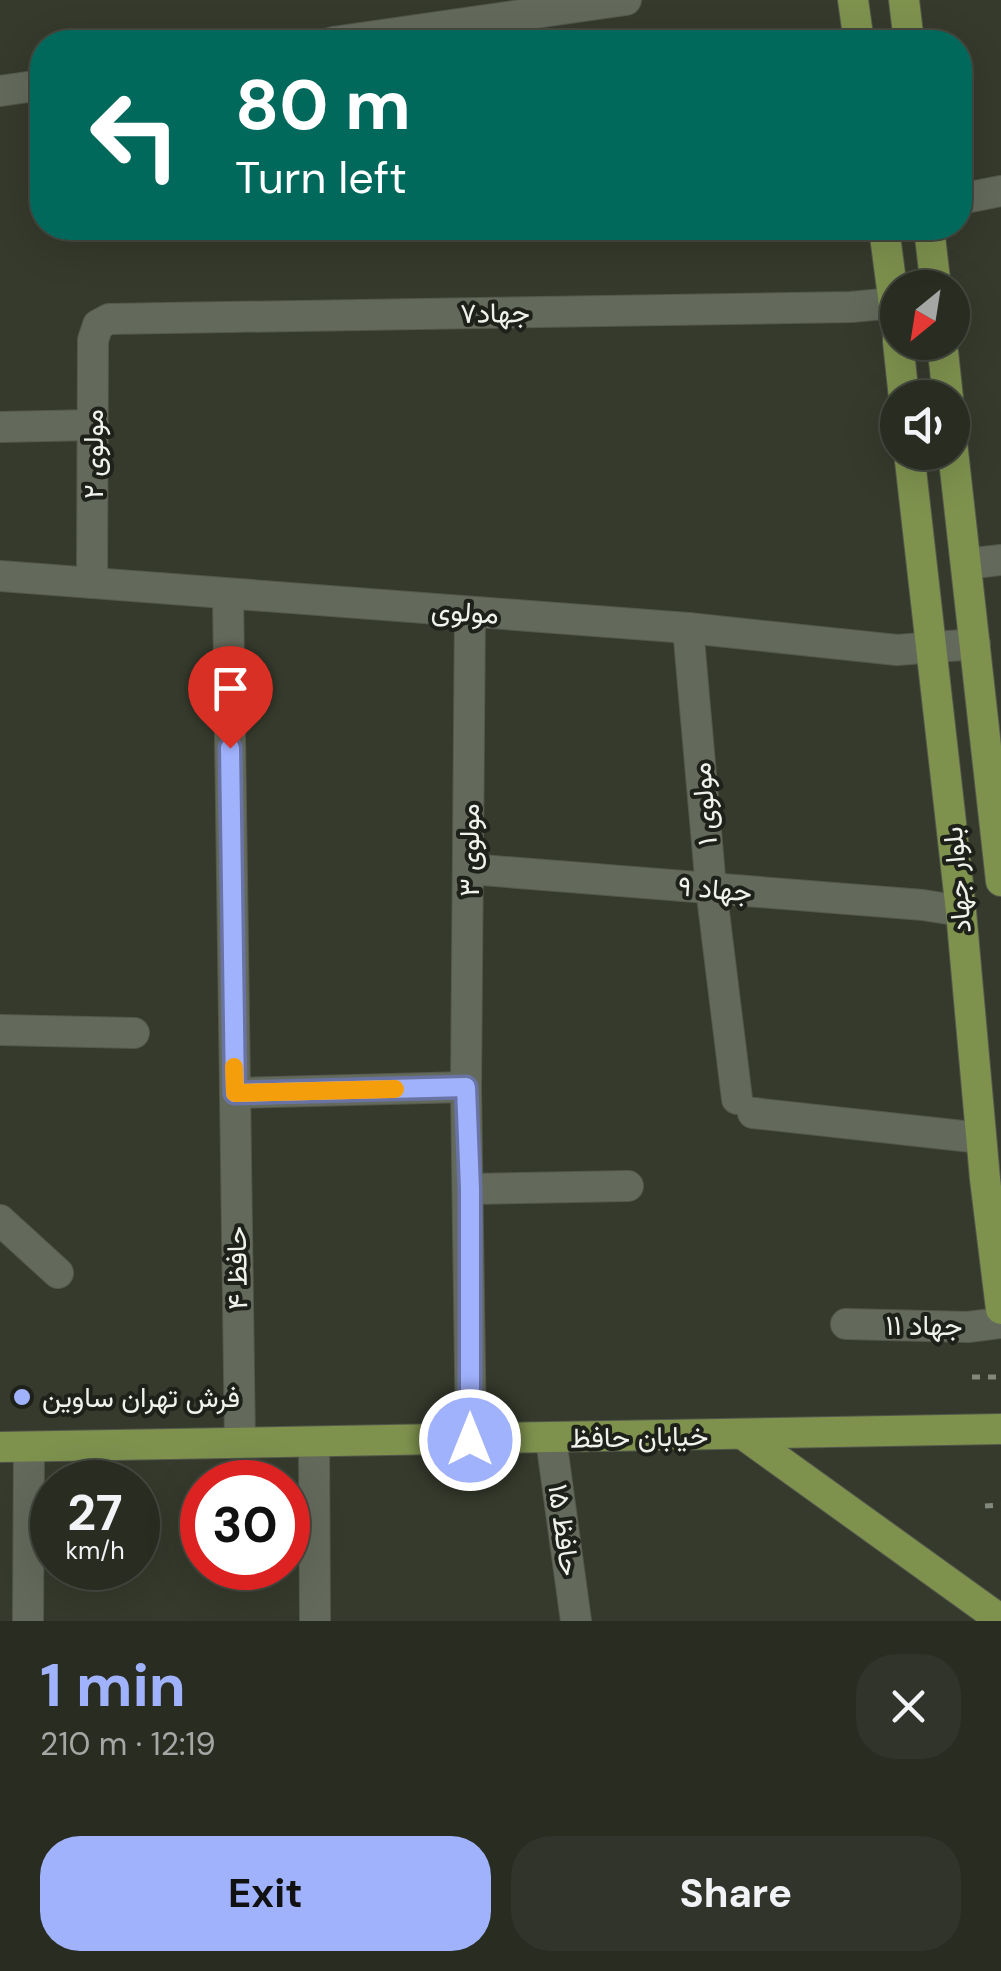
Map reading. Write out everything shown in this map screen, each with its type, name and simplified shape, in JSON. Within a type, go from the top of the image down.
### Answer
[{"type":"main road","points":[[853,0],[857,30]]},
{"type":"main road","points":[[904,0],[907,30]]},
{"type":"main road","points":[[886,240],[890,270]]},
{"type":"main road","points":[[930,240],[934,270]]},
{"type":"main road","name":"بلوار جهاد","points":[[911,470],[1001,1309]]},
{"type":"main road","name":"بلوار جهاد","points":[[955,470],[975,644],[994,762],[1001,881]]},
{"type":"main road","name":"خیابان حافظ","points":[[14,1447],[989,1430]]},
{"type":"main road","points":[[744,1435],[1001,1620]]},
{"type":"street","points":[[417,30],[626,0]]},
{"type":"street","points":[[0,91],[30,87]]},
{"type":"street","points":[[972,197],[1001,191]]},
{"type":"street","name":"جهاد۷","points":[[98,325],[108,319],[880,304]]},
{"type":"street","name":"مولوی ۲","points":[[92,583],[93,340],[98,325]]},
{"type":"street","points":[[0,427],[93,425]]},
{"type":"street","points":[[966,564],[1001,560]]},
{"type":"street","name":"مولوی","points":[[0,576],[688,628],[897,650],[975,644]]},
{"type":"street","name":"حافظ ۴","points":[[228,594],[240,1443]]},
{"type":"street","name":"مولوی ۳","points":[[470,612],[466,1087],[470,1440]]},
{"type":"street","name":"مولوی ۱","points":[[688,628],[711,888],[745,1106],[981,1138]]},
{"type":"street","name":"جهاد ۹","points":[[469,869],[961,911]]},
{"type":"street","points":[[0,1030],[134,1034]]},
{"type":"street","points":[[235,1093],[466,1087]]},
{"type":"street","points":[[470,1189],[628,1186]]},
{"type":"street","points":[[0,1220],[58,1272]]},
{"type":"street","name":"جهاد ۱۱","points":[[846,1324],[968,1326],[1001,1322]]},
{"type":"street","name":"حافظ ۱۵","points":[[552,1438],[576,1621]]},
{"type":"street","points":[[314,1442],[315,1621]]},
{"type":"street","points":[[14,1447],[28,1621]]},
{"type":"path","points":[[972,1377],[1001,1377]]},
{"type":"path","points":[[985,1506],[1001,1504]]},
{"type":"slow traffic","points":[[234,1067],[235,1093],[395,1089]]},
{"type":"place","name":"فرش تهران ساوین","points":[[22,1397]]},
{"type":"route","points":[[230,748],[235,1093],[466,1087],[470,1440]]}]
